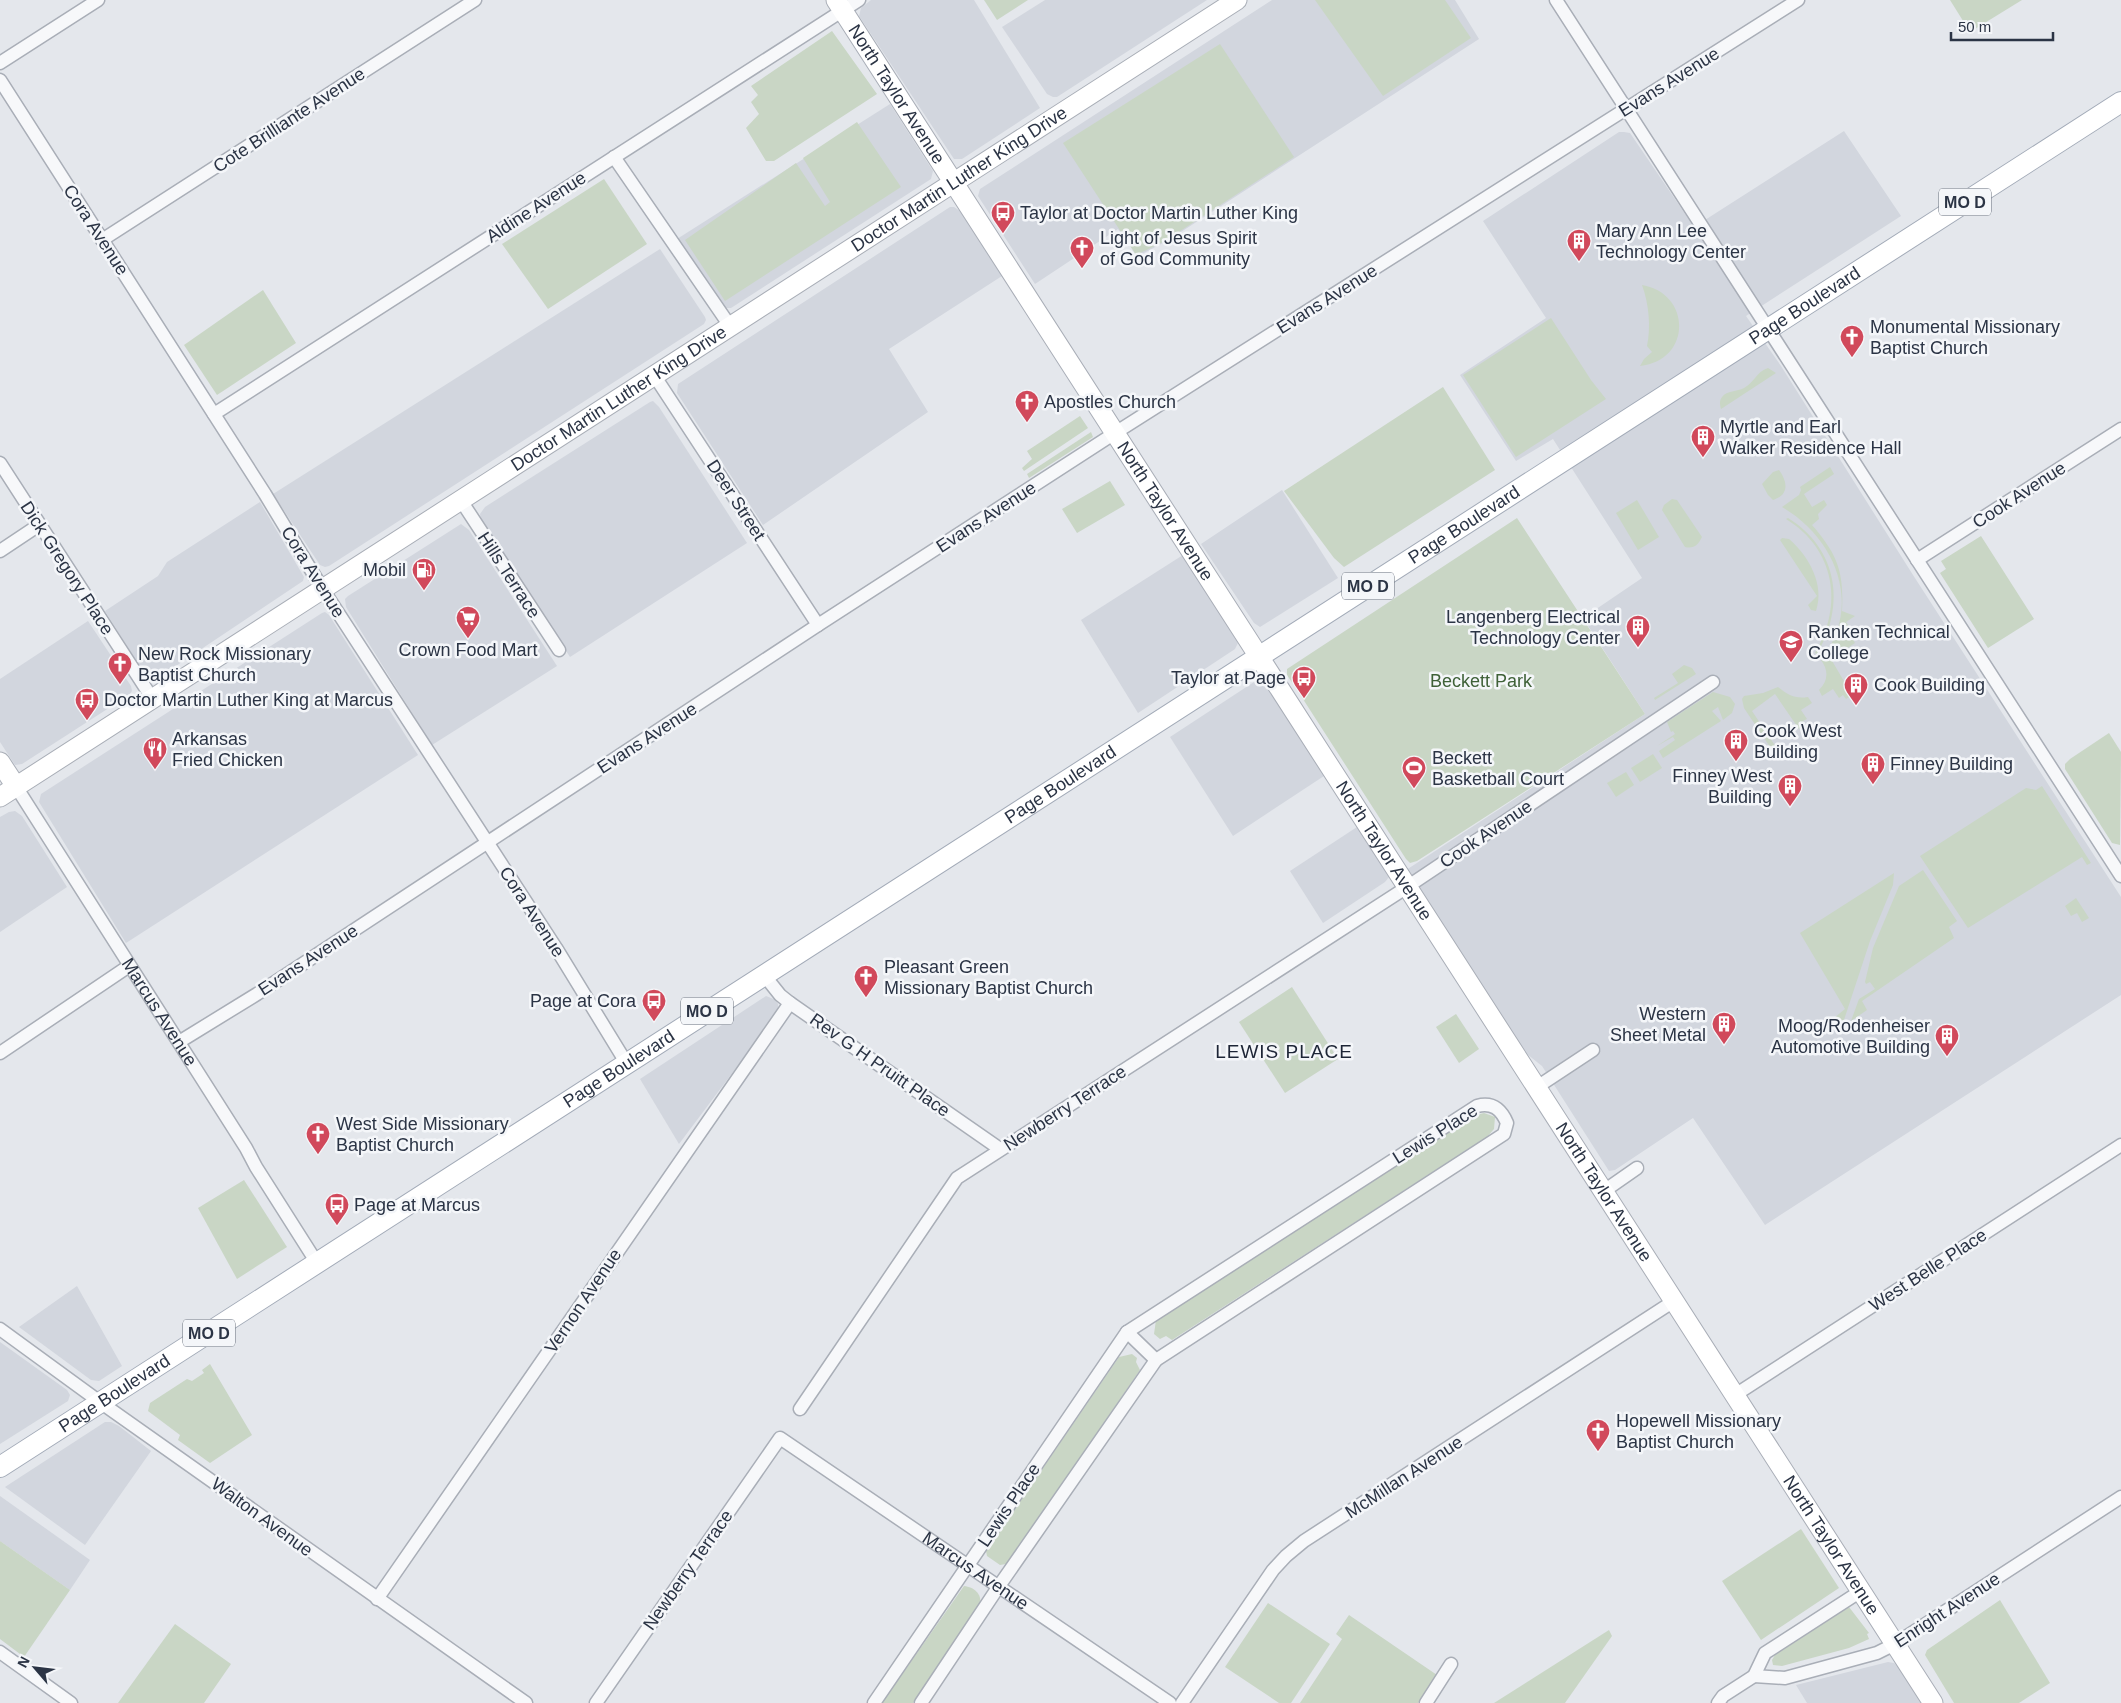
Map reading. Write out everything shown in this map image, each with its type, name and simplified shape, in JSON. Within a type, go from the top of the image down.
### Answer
[{"type":"main road","name":"Page Boulevard","points":[[0,1467],[2121,102]]},
{"type":"street","points":[[0,63],[98,0]]},
{"type":"street","name":"Cote Brilliante Avenue","points":[[102,240],[475,0]]},
{"type":"street","name":"Aldine Avenue","points":[[214,414],[614,156],[839,5],[859,0]]},
{"type":"street","name":"Doctor Martin Luther King Drive","points":[[7,791],[1237,0]]},
{"type":"street","points":[[1556,0],[1917,560],[2117,860],[2121,876]]},
{"type":"street","name":"Evans Avenue","points":[[179,1042],[258,994],[818,625],[1115,433],[1798,0]]},
{"type":"street","name":"North Taylor Avenue","points":[[839,5],[1933,1703]]},
{"type":"street","name":"Cora Avenue","points":[[0,80],[265,494],[322,588],[556,948],[627,1064]]},
{"type":"street","points":[[614,156],[730,326]]},
{"type":"street","name":"Deer Street","points":[[654,374],[818,625]]},
{"type":"street","name":"Cook Avenue","points":[[1917,560],[2121,429]]},
{"type":"street","name":"Dick Gregory Place","points":[[0,463],[152,698]]},
{"type":"street","name":"Hills Terrace","points":[[460,499],[559,650]]},
{"type":"street","points":[[0,551],[40,525]]},
{"type":"street","name":"Cook Avenue","points":[[1408,887],[1713,682]]},
{"type":"street","name":"Marcus Avenue","points":[[0,762],[7,791],[129,966],[179,1042],[317,1263]]},
{"type":"street","name":"Newberry Terrace","points":[[800,1409],[957,1178],[1408,887]]},
{"type":"street","points":[[0,1053],[129,966]]},
{"type":"street","name":"Rev G H Pruitt Place","points":[[764,975],[780,995],[790,1003],[1000,1149]]},
{"type":"street","name":"Vernon Avenue","points":[[377,1599],[790,1003]]},
{"type":"street","points":[[1537,1087],[1593,1050]]},
{"type":"street","name":"Lewis Place","points":[[874,1703],[1127,1332],[1476,1106],[1485,1104],[1493,1106],[1503,1113],[1507,1123],[1504,1134],[1156,1360],[999,1586],[921,1703]]},
{"type":"street","name":"West Belle Place","points":[[1735,1395],[2121,1145]]},
{"type":"street","points":[[1604,1191],[1637,1168]]},
{"type":"street","name":"McMillan Avenue","points":[[1182,1703],[1273,1570],[1286,1556],[1304,1542],[1674,1301]]},
{"type":"street","name":"Walton Avenue","points":[[0,1329],[377,1599],[526,1703]]},
{"type":"street","points":[[1127,1332],[1156,1360]]},
{"type":"street","name":"Newberry Terrace","points":[[596,1703],[780,1438]]},
{"type":"street","name":"Marcus Avenue","points":[[780,1438],[1170,1703]]},
{"type":"street","name":"Enright Avenue","points":[[1754,1676],[1785,1678],[1877,1653],[1895,1644],[2121,1497]]},
{"type":"street","points":[[1718,1703],[1723,1696],[1754,1676],[1765,1654],[1860,1591]]},
{"type":"street","points":[[0,1652],[71,1703]]},
{"type":"street","points":[[1426,1703],[1451,1664]]},
{"type":"shaded area","points":[[871,0],[974,0],[1040,108],[962,159],[954,159],[859,16],[861,8]]},
{"type":"shaded area","points":[[1045,0],[1207,0],[1057,97],[1053,97],[1047,94],[1002,27]]},
{"type":"shaded area","points":[[1272,0],[1455,0],[1479,39],[1167,241],[1138,256],[1118,229],[1035,284],[978,196],[980,189]]},
{"type":"shaded area","points":[[890,104],[933,171],[931,179],[731,308],[724,308],[677,239]]},
{"type":"shaded area","name":"Ranken Technical College","points":[[1844,131],[1901,216],[1746,316],[1781,366],[1913,575],[2121,897],[2121,995],[1765,1225],[1693,1118],[1615,1170],[1609,1171],[1542,1066],[1503,1035],[1400,874],[1645,714],[1583,618],[1642,578],[1553,439],[1516,461],[1460,375],[1546,318],[1483,221],[1619,132],[1624,132],[1630,133],[1694,227]]},
{"type":"shaded area","points":[[950,207],[960,211],[1002,276],[889,349],[928,412],[763,525],[677,393],[678,384]]},
{"type":"shaded area","points":[[660,249],[705,317],[704,324],[329,566],[320,565],[273,494]]},
{"type":"shaded area","points":[[653,401],[659,407],[747,543],[570,657],[481,520],[480,514],[485,507]]},
{"type":"shaded area","points":[[1282,490],[1338,578],[1260,627],[1254,623],[1201,544]]},
{"type":"shaded area","points":[[260,502],[304,577],[303,581],[155,680],[148,680],[105,611],[158,576],[167,562]]},
{"type":"shaded area","points":[[461,524],[469,530],[557,666],[432,745],[346,607],[345,599]]},
{"type":"shaded area","points":[[1183,555],[1238,643],[1235,649],[1138,713],[1081,620]]},
{"type":"shaded area","points":[[325,612],[329,615],[418,755],[126,943],[39,802],[41,794]]},
{"type":"shaded area","points":[[88,621],[131,686],[132,691],[129,695],[22,764],[15,765],[0,742],[0,679]]},
{"type":"shaded area","points":[[1261,680],[1266,684],[1324,776],[1233,836],[1170,737],[1254,682]]},
{"type":"shaded area","points":[[15,811],[22,816],[67,887],[0,932],[0,817]]},
{"type":"shaded area","points":[[1357,827],[1388,870],[1389,877],[1385,882],[1323,923],[1290,871]]},
{"type":"shaded area","points":[[766,996],[776,1000],[778,1012],[679,1144],[640,1079]]},
{"type":"shaded area","points":[[77,1286],[122,1366],[99,1381],[91,1380],[19,1327]]},
{"type":"shaded area","points":[[0,1342],[67,1390],[70,1395],[68,1401],[0,1444]]},
{"type":"shaded area","points":[[105,1422],[111,1422],[119,1426],[151,1451],[85,1545],[5,1487]]},
{"type":"shaded area","points":[[0,1496],[90,1560],[70,1590],[0,1541]]},
{"type":"shaded area","points":[[1888,1662],[1894,1663],[1901,1669],[1922,1703],[1807,1703],[1796,1685]]},
{"type":"green space","points":[[984,0],[1028,0],[997,20]]},
{"type":"green space","points":[[1315,0],[1445,0],[1471,38],[1383,96]]},
{"type":"green space","points":[[1950,0],[2022,0],[1970,32]]},
{"type":"green space","points":[[832,31],[877,94],[774,161],[766,161],[746,128],[759,114],[751,102],[758,95],[751,86]]},
{"type":"green space","points":[[1220,44],[1294,157],[1165,241],[1136,255],[1063,143]]},
{"type":"green space","points":[[857,122],[901,187],[725,301],[685,240],[796,163],[825,206],[830,202],[803,158]]},
{"type":"green space","points":[[604,179],[647,244],[548,309],[502,244]]},
{"type":"green space","points":[[1642,285],[1658,291],[1670,300],[1677,313],[1679,326],[1677,340],[1670,352],[1657,361],[1640,366],[1644,359],[1652,352],[1647,346],[1649,316]]},
{"type":"green space","points":[[263,290],[296,343],[217,395],[184,345]]},
{"type":"green space","points":[[1551,318],[1591,380],[1606,399],[1516,457],[1463,375]]},
{"type":"green space","points":[[1768,368],[1776,373],[1721,409],[1720,402],[1724,395],[1744,388]]},
{"type":"green space","points":[[1443,387],[1495,470],[1344,567],[1334,558],[1284,491]]},
{"type":"green space","points":[[1080,416],[1088,428],[1024,471],[1022,468],[1032,459],[1027,451]]},
{"type":"green space","points":[[1091,432],[1093,437],[1029,478],[1027,474]]},
{"type":"green space","points":[[1830,467],[1834,474],[1804,494],[1812,507],[1824,500],[1827,505],[1818,514],[1819,519],[1812,525],[1828,546],[1838,565],[1842,597],[1838,576],[1830,555],[1817,537],[1801,521],[1782,507],[1799,495],[1800,487]]},
{"type":"green space","points":[[1779,470],[1784,479],[1785,488],[1782,495],[1773,500],[1762,484],[1773,472]]},
{"type":"green space","points":[[1110,481],[1125,505],[1077,533],[1062,509]]},
{"type":"green space","points":[[1672,499],[1677,500],[1702,537],[1693,547],[1685,547],[1662,510],[1664,505]]},
{"type":"green space","points":[[1637,500],[1659,537],[1638,550],[1616,513]]},
{"type":"green space","name":"Beckett Park","points":[[1517,518],[1645,714],[1417,861],[1410,863],[1287,675],[1287,669]]},
{"type":"green space","points":[[1788,518],[1805,531],[1818,545],[1827,562],[1832,579],[1834,598],[1832,616],[1817,654],[1815,653],[1824,635],[1830,616],[1830,579],[1824,562],[1815,546],[1803,531],[1786,519]]},
{"type":"green space","points":[[1981,536],[2034,619],[1988,648],[1940,573],[1946,569],[1941,561]]},
{"type":"green space","points":[[1782,538],[1789,539],[1809,562],[1817,581],[1818,601],[1816,611],[1811,610],[1808,605],[1817,596],[1780,540]]},
{"type":"green space","points":[[1842,597],[1842,611],[1855,616],[1846,622],[1852,632],[1850,634],[1855,643],[1831,659],[1852,695],[1846,699],[1843,695],[1839,698],[1833,689],[1822,696],[1819,690],[1826,679],[1825,668],[1821,660],[1834,640],[1840,618]]},
{"type":"green space","points":[[1684,665],[1692,668],[1696,674],[1655,700],[1654,698],[1678,683],[1672,674]]},
{"type":"green space","points":[[1778,687],[1792,696],[1808,697],[1812,703],[1801,710],[1807,719],[1803,721],[1805,725],[1799,729],[1775,694],[1752,711],[1776,747],[1772,750],[1744,708],[1742,699],[1744,696],[1763,693]]},
{"type":"green space","points":[[1713,692],[1730,697],[1735,704],[1732,713],[1723,720],[1718,707],[1712,711],[1721,721],[1663,758],[1659,751],[1675,740],[1673,737],[1657,746],[1675,734],[1673,731],[1671,732],[1667,722]]},
{"type":"green space","points":[[2109,733],[2121,752],[2120,845],[2112,843],[2065,769],[2065,764],[2070,759]]},
{"type":"green space","points":[[1653,754],[1662,768],[1640,782],[1631,768]]},
{"type":"green space","points":[[1626,772],[1634,785],[1616,797],[1607,783]]},
{"type":"green space","points":[[2042,786],[2091,863],[2087,865],[2082,857],[1968,928],[1920,856],[2026,788],[2036,790]]},
{"type":"green space","points":[[1923,870],[1957,921],[1949,927],[1954,938],[1862,1001],[1867,1010],[1851,1021],[1859,999],[1875,989],[1870,982],[1866,984],[1865,982],[1873,948],[1899,886]]},
{"type":"green space","points":[[1894,873],[1893,885],[1870,941],[1841,1029],[1834,1018],[1845,1009],[1800,933]]},
{"type":"green space","points":[[2076,898],[2089,918],[2082,922],[2077,913],[2071,916],[2065,906]]},
{"type":"green space","points":[[1292,987],[1338,1059],[1285,1093],[1239,1022]]},
{"type":"green space","points":[[1456,1014],[1479,1049],[1459,1063],[1436,1027]]},
{"type":"green space","points":[[1484,1113],[1495,1117],[1494,1129],[1487,1137],[1172,1340],[1166,1336],[1160,1339],[1154,1334],[1156,1320],[1472,1116]]},
{"type":"green space","points":[[244,1180],[287,1247],[237,1279],[198,1208]]},
{"type":"green space","points":[[1132,1354],[1137,1358],[1136,1362],[1140,1370],[1010,1561],[1000,1565],[987,1556],[986,1551],[1119,1357]]},
{"type":"green space","points":[[210,1364],[252,1435],[210,1463],[178,1440],[180,1435],[148,1411],[150,1403],[187,1379],[192,1381],[204,1373],[202,1370]]},
{"type":"green space","points":[[1801,1529],[1839,1588],[1761,1640],[1722,1581]]},
{"type":"green space","points":[[0,1541],[70,1590],[24,1657],[0,1639]]},
{"type":"green space","points":[[964,1586],[971,1588],[978,1594],[980,1604],[913,1703],[882,1703]]},
{"type":"green space","points":[[2000,1600],[2050,1683],[2019,1703],[1954,1703],[1925,1655],[1927,1650]]},
{"type":"green space","points":[[1268,1603],[1330,1644],[1291,1703],[1279,1703],[1225,1667]]},
{"type":"green space","points":[[1849,1607],[1869,1633],[1867,1634],[1869,1639],[1849,1648],[1782,1666],[1773,1665],[1772,1660],[1775,1655]]},
{"type":"green space","points":[[1349,1615],[1437,1675],[1418,1703],[1300,1703],[1342,1639],[1336,1634]]},
{"type":"green space","points":[[175,1624],[231,1664],[204,1703],[118,1703]]},
{"type":"green space","points":[[1609,1630],[1612,1636],[1565,1703],[1494,1703]]},
{"type":"place","name":"Taylor at Doctor Martin Luther King","points":[[1003,234]]},
{"type":"place","name":"Mary Ann Lee Technology Center","points":[[1579,262]]},
{"type":"place","name":"Light of Jesus Spirit of God Community","points":[[1082,269]]},
{"type":"place","name":"Monumental Missionary Baptist Church","points":[[1852,358]]},
{"type":"place","name":"Apostles Church","points":[[1027,423]]},
{"type":"place","name":"Myrtle and Earl Walker Residence Hall","points":[[1703,458]]},
{"type":"place","name":"Mobil","points":[[424,591]]},
{"type":"place","name":"Crown Food Mart","points":[[468,639]]},
{"type":"place","name":"Langenberg Electrical Technology Center","points":[[1638,648]]},
{"type":"place","name":"Ranken Technical College","points":[[1791,663]]},
{"type":"place","name":"New Rock Missionary Baptist Church","points":[[120,685]]},
{"type":"place","name":"Taylor at Page","points":[[1304,699]]},
{"type":"place","name":"Cook Building","points":[[1856,706]]},
{"type":"place","name":"Doctor Martin Luther King at Marcus","points":[[87,721]]},
{"type":"place","name":"Cook West Building","points":[[1736,762]]},
{"type":"place","name":"Arkansas Fried Chicken","points":[[155,770]]},
{"type":"place","name":"Finney Building","points":[[1873,785]]},
{"type":"place","name":"Beckett Basketball Court","points":[[1414,789]]},
{"type":"place","name":"Finney West Building","points":[[1790,807]]},
{"type":"place","name":"Pleasant Green Missionary Baptist Church","points":[[866,998]]},
{"type":"place","name":"Page at Cora","points":[[654,1022]]},
{"type":"place","name":"Western Sheet Metal","points":[[1724,1045]]},
{"type":"place","name":"Moog/Rodenheiser Automotive Building","points":[[1947,1057]]},
{"type":"place","name":"West Side Missionary Baptist Church","points":[[318,1155]]},
{"type":"place","name":"Page at Marcus","points":[[337,1226]]},
{"type":"place","name":"Hopewell Missionary Baptist Church","points":[[1598,1452]]},
{"type":"district","name":"LEWIS PLACE","points":[[1284,1051]]}]
